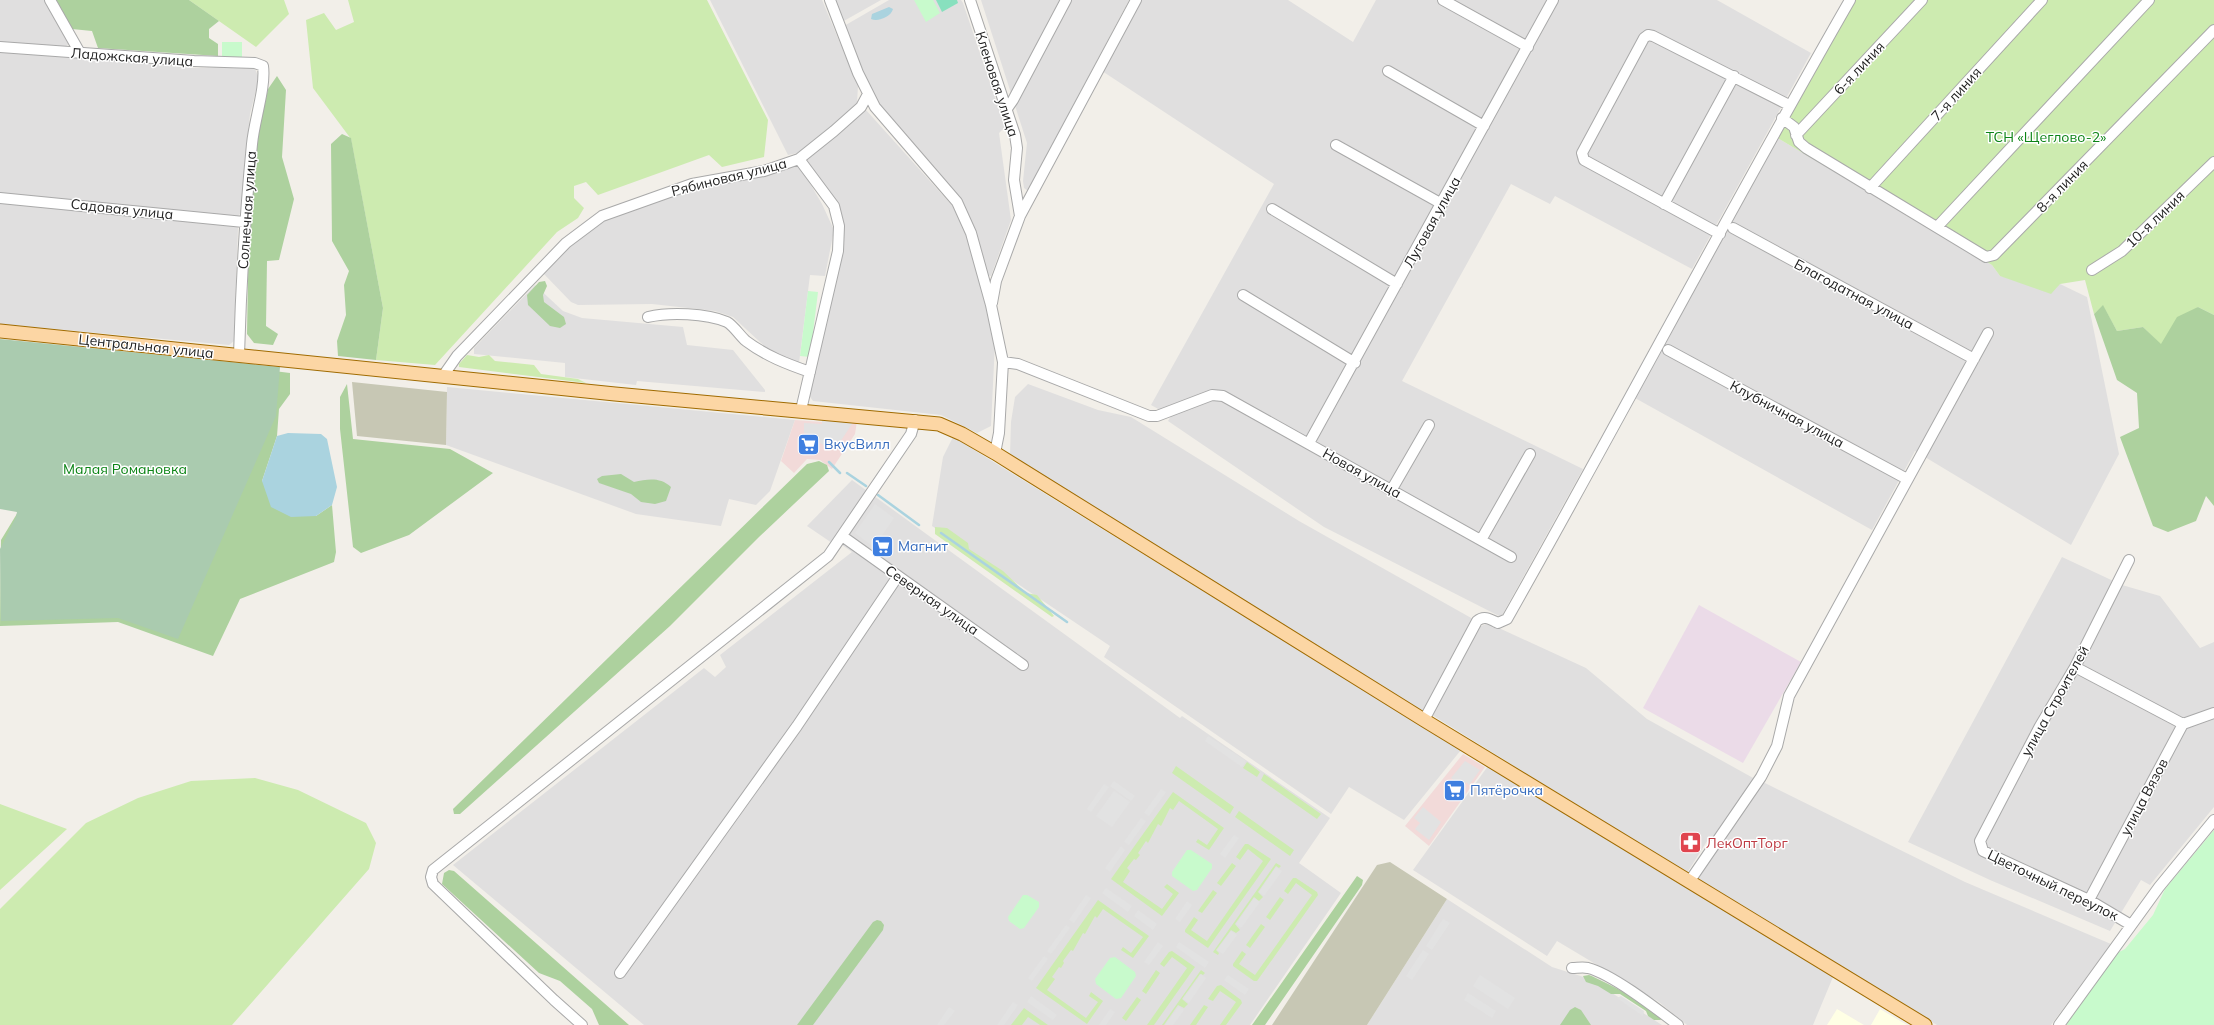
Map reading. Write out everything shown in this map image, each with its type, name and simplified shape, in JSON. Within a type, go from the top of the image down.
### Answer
[{"type":"main road","name":"Центральная улица","points":[[0,331],[615,394],[915,420],[939,424],[962,434],[995,453],[1424,720],[1926,1025]]},
{"type":"street","points":[[50,0],[80,53]]},
{"type":"street","points":[[830,0],[858,73],[875,107],[893,130],[957,202],[971,232],[991,305],[1003,362],[999,433],[995,453]]},
{"type":"street","name":"Кленовая улица","points":[[970,0],[1015,135],[1017,148],[1014,180],[1020,216]]},
{"type":"street","points":[[1006,110],[1013,100],[1066,0]]},
{"type":"street","points":[[991,305],[996,281],[1020,216],[1136,0]]},
{"type":"street","points":[[1443,0],[1528,47]]},
{"type":"street","name":"Луговая улица","points":[[1309,443],[1398,284],[1553,0]]},
{"type":"street","points":[[1424,720],[1477,620],[1481,617],[1498,623],[1506,619],[1600,454],[1789,105],[1850,0]]},
{"type":"street","name":"6-я линия","points":[[1796,135],[1922,0]]},
{"type":"street","name":"7-я линия","points":[[1870,188],[2042,0]]},
{"type":"street","points":[[1782,118],[1794,128],[1799,142],[1806,148],[1870,188],[1937,227],[2149,0]]},
{"type":"street","name":"8-я линия","points":[[1937,227],[1986,257],[1994,255],[2214,30]]},
{"type":"street","points":[[1720,234],[1584,160],[1582,153],[1641,45],[1648,35],[1653,36],[1734,76],[1789,105]]},
{"type":"street","name":"Ладожская улица","points":[[0,47],[194,61],[255,62],[263,66]]},
{"type":"street","name":"Солнечная улица","points":[[239,355],[244,222],[254,125],[264,75],[263,66]]},
{"type":"street","points":[[1388,71],[1484,126]]},
{"type":"street","points":[[1664,204],[1734,76]]},
{"type":"street","name":"Рябиновая улица","points":[[443,376],[457,356],[566,243],[602,216],[692,184],[764,171],[799,159],[861,107],[868,94]]},
{"type":"street","points":[[1336,144],[1442,204]]},
{"type":"street","points":[[799,159],[834,206],[839,226],[838,250],[801,410]]},
{"type":"street","name":"10-я линия","points":[[2092,270],[2122,251],[2214,162]]},
{"type":"street","name":"Садовая улица","points":[[0,198],[244,222]]},
{"type":"street","points":[[1272,210],[1398,284]]},
{"type":"street","name":"Благодатная улица","points":[[1733,228],[1974,359]]},
{"type":"street","points":[[1243,295],[1354,363]]},
{"type":"street","points":[[648,317],[663,313],[713,317],[728,323],[746,340],[774,359],[810,372]]},
{"type":"street","points":[[1689,882],[1761,777],[1777,746],[1789,696],[1988,332]]},
{"type":"street","name":"Клубничная улица","points":[[1668,350],[1907,479]]},
{"type":"street","name":"Новая улица","points":[[1003,362],[1018,364],[1149,416],[1157,416],[1212,395],[1223,396],[1392,489],[1511,557]]},
{"type":"street","points":[[582,1025],[554,1000],[434,884],[431,877],[434,870],[817,566],[836,548],[842,536],[911,434],[915,420]]},
{"type":"street","points":[[1392,489],[1429,425]]},
{"type":"street","points":[[1481,540],[1530,454]]},
{"type":"street","name":"Северная улица","points":[[842,536],[1023,665]]},
{"type":"street","name":"улица Строителей","points":[[1980,841],[2040,726],[2075,667],[2129,560]]},
{"type":"street","points":[[620,974],[797,726],[898,576]]},
{"type":"street","points":[[2075,667],[2183,724],[2214,713]]},
{"type":"street","name":"улица Вязов","points":[[2089,900],[2183,724]]},
{"type":"street","points":[[2059,1025],[2131,924],[2214,820]]},
{"type":"street","name":"Цветочный переулок","points":[[1980,841],[1983,851],[2089,900],[2131,924]]},
{"type":"street","points":[[1572,968],[1588,968],[1605,976],[1655,1007],[1678,1025]]},
{"type":"shaded area","points":[[0,0],[47,0],[71,42],[64,48],[0,44]]},
{"type":"shaded area","points":[[710,0],[822,0],[858,86],[857,103],[842,121],[802,152],[788,155]]},
{"type":"shaded area","points":[[833,0],[881,0],[842,22]]},
{"type":"shaded area","points":[[889,0],[961,0],[963,3],[1005,127],[999,133],[1011,220],[991,276],[987,275],[976,232],[960,199],[882,108],[872,91],[844,26]]},
{"type":"shaded area","points":[[981,0],[1129,0],[1028,191],[1024,188],[1023,181],[1027,143]]},
{"type":"shaded area","points":[[1140,0],[1288,0],[1353,42],[1376,0],[1717,0],[1811,53],[1692,269],[1555,196],[1550,204],[1511,184],[1402,381],[1583,469],[1501,617],[1324,527],[1168,421],[1171,416],[1151,405],[1274,184],[1102,71]]},
{"type":"shaded area","points":[[0,51],[194,68],[246,66],[255,69],[259,78],[250,114],[240,214],[237,217],[0,195]]},
{"type":"shaded area","points":[[866,110],[957,211],[967,235],[995,342],[991,426],[977,433],[941,415],[813,401],[808,394],[843,228],[803,161]]},
{"type":"shaded area","points":[[1776,137],[1992,265],[2000,276],[2060,284],[2087,297],[2119,454],[2071,545],[1915,451],[1872,530],[1635,398]]},
{"type":"shaded area","points":[[798,163],[822,204],[834,230],[825,276],[810,275],[799,363],[775,356],[733,317],[715,311],[652,304],[578,305],[571,302],[543,273],[585,230],[610,215],[694,186]]},
{"type":"shaded area","points":[[0,202],[237,225],[234,341],[229,345],[0,324]]},
{"type":"shaded area","points":[[535,285],[563,311],[582,318],[683,327],[687,345],[733,350],[765,390],[765,392],[637,381],[636,385],[565,377],[565,363],[474,354],[474,348]]},
{"type":"shaded area","points":[[352,382],[447,392],[446,445],[357,436]]},
{"type":"shaded area","points":[[1028,384],[1098,410],[1131,417],[1299,521],[1473,619],[1424,712],[1010,455],[1011,422],[1015,397]]},
{"type":"shaded area","points":[[447,387],[795,420],[770,491],[756,505],[729,499],[721,526],[636,514],[446,445]]},
{"type":"shaded area","points":[[822,418],[857,421],[855,434],[832,469],[820,460],[807,459],[794,473],[781,461],[795,420],[822,422]]},
{"type":"shaded area","points":[[822,419],[854,421],[836,448],[827,448],[809,434],[804,433],[804,423],[822,424]]},
{"type":"shaded area","points":[[953,437],[1461,750],[1404,820],[1349,787],[1331,814],[1104,657],[1110,646],[932,526],[943,457]]},
{"type":"shaded area","points":[[852,480],[1180,718],[1182,716],[1330,818],[1299,863],[1341,893],[1250,1025],[644,1025],[453,865],[704,668],[715,677],[726,667],[720,655],[852,552],[842,545],[832,543],[807,526]]},
{"type":"shaded area","points":[[875,504],[894,518],[874,547],[855,533]]},
{"type":"shaded area","points":[[2062,557],[2122,585],[2160,596],[2200,648],[2214,642],[2214,807],[2150,885],[2141,880],[2110,931],[1990,880],[1908,842]]},
{"type":"shaded area","points":[[1699,605],[1801,662],[1743,763],[1643,708]]},
{"type":"shaded area","points":[[1488,623],[1586,668],[1647,719],[1755,779],[1714,840],[1709,838],[1687,873],[1432,715],[1477,628]]},
{"type":"shaded area","points":[[1208,736],[1246,761],[1242,767],[1205,741]]},
{"type":"shaded area","points":[[1463,754],[1485,767],[1429,846],[1405,826]]},
{"type":"shaded area","points":[[1465,761],[1480,770],[1469,785],[1466,782],[1464,785],[1458,780],[1456,782],[1451,778]]},
{"type":"shaded area","points":[[1488,766],[1833,977],[1813,1025],[1687,1025],[1659,1002],[1557,941],[1547,956],[1413,870]]},
{"type":"shaded area","points":[[1114,781],[1135,796],[1131,801],[1110,786]]},
{"type":"shaded area","points":[[1763,782],[1965,882],[2111,944],[2051,1025],[1937,1025],[1697,880]]},
{"type":"shaded area","points":[[1104,784],[1109,787],[1091,812],[1087,809]]},
{"type":"shaded area","points":[[1161,789],[1166,792],[1149,816],[1144,813]]},
{"type":"shaded area","points":[[1114,791],[1130,802],[1112,827],[1096,816]]},
{"type":"shaded area","points":[[1423,807],[1441,822],[1429,840],[1415,829],[1420,823],[1414,818]]},
{"type":"shaded area","points":[[1141,818],[1146,821],[1129,845],[1124,842]]},
{"type":"shaded area","points":[[1234,835],[1239,838],[1225,858],[1220,854]]},
{"type":"shaded area","points":[[1121,846],[1125,850],[1110,872],[1105,868]]},
{"type":"shaded area","points":[[1390,862],[1447,899],[1367,1025],[1272,1025],[1377,865]]},
{"type":"shaded area","points":[[1276,867],[1282,871],[1264,896],[1259,892]]},
{"type":"shaded area","points":[[1106,888],[1132,906],[1128,912],[1102,893]]},
{"type":"shaded area","points":[[1086,895],[1091,898],[1074,923],[1069,920]]},
{"type":"shaded area","points":[[1254,898],[1260,902],[1241,928],[1236,924]]},
{"type":"shaded area","points":[[1447,899],[1552,967],[1590,979],[1662,1025],[1367,1025]]},
{"type":"shaded area","points":[[1187,901],[1192,905],[1180,922],[1175,919]]},
{"type":"shaded area","points":[[1138,910],[1157,924],[1153,930],[1134,916]]},
{"type":"shaded area","points":[[1443,919],[1450,923],[1432,950],[1426,946]]},
{"type":"shaded area","points":[[1066,925],[1070,928],[1051,954],[1047,951]]},
{"type":"shaded area","points":[[1231,931],[1237,935],[1223,954],[1217,950]]},
{"type":"shaded area","points":[[1158,942],[1163,946],[1149,965],[1144,962]]},
{"type":"shaded area","points":[[1179,942],[1209,962],[1205,968],[1176,947]]},
{"type":"shaded area","points":[[1423,950],[1429,954],[1412,980],[1406,976]]},
{"type":"shaded area","points":[[1044,956],[1048,959],[1032,981],[1028,978]]},
{"type":"shaded area","points":[[1201,974],[1206,978],[1189,1003],[1183,999]]},
{"type":"shaded area","points":[[1228,975],[1249,989],[1245,995],[1224,980]]},
{"type":"shaded area","points":[[1480,975],[1515,998],[1508,1009],[1473,986]]},
{"type":"shaded area","points":[[1468,993],[1496,1011],[1492,1018],[1464,1000]]},
{"type":"shaded area","points":[[1031,996],[1057,1015],[1053,1020],[1027,1002]]},
{"type":"shaded area","points":[[1621,996],[1644,1011],[1643,1016],[1617,998]]},
{"type":"shaded area","points":[[1013,1002],[1018,1005],[1004,1025],[997,1025]]},
{"type":"shaded area","points":[[1179,1006],[1184,1010],[1173,1025],[1165,1025]]},
{"type":"shaded area","points":[[949,1007],[955,1011],[944,1025],[937,1025]]},
{"type":"shaded area","points":[[1110,1009],[1115,1012],[1106,1025],[1099,1025]]},
{"type":"shaded area","points":[[1837,1009],[1864,1025],[1827,1025]]},
{"type":"shaded area","points":[[1880,1009],[1907,1025],[1871,1025]]},
{"type":"green space","points":[[56,0],[189,0],[219,21],[209,29],[209,38],[218,44],[218,56],[98,48],[92,31],[72,29]]},
{"type":"green space","points":[[189,0],[284,0],[289,14],[256,47]]},
{"type":"green space","points":[[348,0],[707,0],[768,120],[764,157],[722,167],[709,155],[598,195],[586,182],[574,186],[574,198],[584,208],[578,218],[557,232],[435,365],[376,360],[383,308],[351,139],[313,88],[306,20],[324,13],[336,30],[354,22]]},
{"type":"green space","points":[[914,0],[933,0],[940,13],[926,22]]},
{"type":"green space","points":[[936,0],[957,0],[958,3],[942,12]]},
{"type":"green space","name":"ТСН «Щеглово-2»","points":[[1854,0],[2214,0],[2214,315],[2198,307],[2161,345],[2143,327],[2117,331],[2103,306],[2094,314],[2085,280],[2060,284],[2051,294],[2000,276],[1992,265],[1776,137]]},
{"type":"green space","points":[[222,42],[242,42],[242,58],[222,58]]},
{"type":"green space","points":[[277,76],[286,90],[282,157],[294,199],[279,260],[267,261],[266,326],[278,334],[273,345],[254,343],[247,334],[249,225],[257,140],[268,89]]},
{"type":"green space","points":[[342,134],[351,138],[383,308],[376,360],[338,356],[337,341],[346,315],[344,285],[349,271],[332,241],[331,144]]},
{"type":"green space","points":[[545,281],[547,286],[543,295],[544,302],[564,317],[566,324],[560,328],[550,326],[528,305],[527,295],[539,282]]},
{"type":"green space","points":[[808,291],[818,292],[810,357],[800,356]]},
{"type":"green space","points":[[2103,305],[2117,331],[2143,327],[2161,344],[2177,317],[2198,307],[2214,315],[2214,506],[2206,496],[2196,521],[2168,532],[2153,526],[2120,437],[2139,428],[2137,393],[2117,380],[2094,314]]},
{"type":"green space","name":"Малая Романовка","points":[[0,339],[280,367],[276,416],[178,639],[118,618],[1,621],[0,549],[17,512],[0,509]]},
{"type":"green space","points":[[467,355],[479,357],[489,355],[495,361],[534,365],[541,374],[578,379],[586,383],[459,367],[459,364]]},
{"type":"green space","name":"Малая Романовка","points":[[241,367],[290,373],[290,394],[279,409],[277,436],[262,481],[316,516],[332,505],[336,552],[334,562],[240,599],[213,656],[118,622],[0,626],[1,540],[35,484]]},
{"type":"green space","points":[[347,384],[353,439],[450,449],[493,473],[409,535],[361,553],[353,547],[340,429],[340,397]]},
{"type":"green space","points":[[819,461],[827,465],[829,471],[759,537],[670,626],[460,814],[454,814],[453,809],[807,464]]},
{"type":"green space","points":[[621,474],[634,482],[658,480],[667,484],[671,487],[666,501],[655,504],[641,502],[631,494],[599,483],[597,479],[602,476]]},
{"type":"green space","points":[[935,527],[947,528],[968,543],[969,549],[1003,571],[1026,593],[1037,595],[1054,616],[1052,617],[935,534]]},
{"type":"green space","points":[[1247,762],[1260,772],[1257,777],[1243,768]]},
{"type":"green space","points":[[1176,766],[1234,807],[1230,814],[1172,773]]},
{"type":"green space","points":[[1264,774],[1321,814],[1317,819],[1261,780]]},
{"type":"green space","points":[[255,778],[298,790],[366,823],[376,843],[369,869],[232,1025],[0,1025],[0,909],[86,823],[138,798],[191,781]]},
{"type":"green space","points":[[1173,792],[1224,828],[1209,850],[1196,842],[1198,839],[1207,845],[1218,829],[1179,801],[1173,810],[1170,808],[1161,826],[1158,824],[1148,843],[1146,841],[1138,853],[1140,855],[1136,860],[1134,859],[1127,868],[1130,871],[1123,882],[1162,909],[1173,894],[1164,887],[1167,884],[1179,893],[1162,916],[1111,879]]},
{"type":"green space","points":[[0,804],[67,829],[0,890]]},
{"type":"green space","points":[[1239,811],[1294,850],[1290,856],[1235,817]]},
{"type":"green space","points":[[2214,830],[2214,1025],[2064,1025],[2115,954],[2125,949],[2153,915],[2165,889]]},
{"type":"green space","points":[[1245,844],[1248,844],[1271,859],[1208,948],[1185,932],[1185,930],[1194,917],[1198,920],[1191,930],[1207,941],[1263,861],[1248,849],[1240,860],[1236,857]]},
{"type":"green space","points":[[1187,850],[1191,850],[1212,864],[1212,868],[1197,890],[1193,891],[1172,876],[1172,872]]},
{"type":"green space","points":[[1232,863],[1236,866],[1221,886],[1217,883]]},
{"type":"green space","points":[[1276,863],[1281,866],[1279,868],[1276,866],[1258,892],[1263,897],[1259,901],[1254,897],[1235,924],[1240,930],[1236,933],[1231,930],[1216,950],[1219,953],[1218,955],[1213,952]]},
{"type":"green space","points":[[449,870],[454,871],[629,1025],[599,1025],[592,1009],[560,981],[539,973],[442,884],[444,873]]},
{"type":"green space","points":[[1357,876],[1363,880],[1362,885],[1265,1025],[1252,1025]]},
{"type":"green space","points":[[1293,878],[1296,878],[1317,892],[1318,895],[1257,981],[1254,981],[1233,966],[1233,964],[1242,951],[1246,954],[1239,964],[1255,975],[1312,895],[1296,883],[1288,894],[1284,891]]},
{"type":"green space","points":[[1213,890],[1217,893],[1202,913],[1198,911]]},
{"type":"green space","points":[[1023,895],[1027,895],[1039,902],[1039,907],[1024,928],[1020,929],[1009,921],[1008,917]]},
{"type":"green space","points":[[1280,897],[1284,900],[1270,920],[1266,917]]},
{"type":"green space","points":[[1098,900],[1149,936],[1133,958],[1121,950],[1123,947],[1131,953],[1143,937],[1103,909],[1097,918],[1095,916],[1073,951],[1071,950],[1063,961],[1064,963],[1061,968],[1059,967],[1052,977],[1055,979],[1047,990],[1086,1018],[1098,1002],[1089,996],[1091,992],[1103,1001],[1087,1024],[1036,988]]},
{"type":"green space","points":[[877,920],[881,921],[884,925],[883,930],[813,1025],[797,1025],[873,922]]},
{"type":"green space","points":[[1261,924],[1265,927],[1250,948],[1246,945]]},
{"type":"green space","points":[[1172,951],[1195,967],[1154,1025],[1147,1025],[1187,968],[1172,957],[1164,967],[1160,964],[1169,952]]},
{"type":"green space","points":[[1115,957],[1135,972],[1136,976],[1121,998],[1116,999],[1096,984],[1095,979],[1110,958]]},
{"type":"green space","points":[[1156,970],[1160,973],[1146,994],[1142,991]]},
{"type":"green space","points":[[1201,970],[1205,973],[1203,975],[1200,974],[1182,999],[1188,1004],[1184,1008],[1178,1005],[1164,1025],[1162,1025]]},
{"type":"green space","points":[[1589,975],[1605,982],[1640,1002],[1661,1020],[1654,1020],[1648,1016],[1646,1011],[1620,994],[1611,994],[1598,986],[1586,982],[1583,976]]},
{"type":"green space","points":[[1221,985],[1241,1000],[1242,1003],[1226,1025],[1220,1025],[1236,1002],[1220,991],[1213,1001],[1208,999],[1217,986]]},
{"type":"green space","points":[[1137,997],[1141,1000],[1126,1021],[1122,1018]]},
{"type":"green space","points":[[1204,1005],[1208,1007],[1196,1025],[1190,1025]]},
{"type":"green space","points":[[1575,1007],[1581,1010],[1591,1025],[1560,1025],[1570,1010]]},
{"type":"green space","points":[[1024,1008],[1048,1025],[1040,1025],[1028,1017],[1022,1025],[1011,1025]]},
{"type":"water","points":[[889,7],[893,9],[892,12],[884,18],[877,20],[871,19],[872,14]]},
{"type":"water","points":[[288,433],[321,434],[327,439],[337,487],[332,505],[316,516],[291,517],[271,507],[262,481],[277,436]]},
{"type":"waterway","points":[[829,462],[840,473]]},
{"type":"waterway","points":[[847,473],[866,486]]},
{"type":"waterway","points":[[878,495],[919,525]]},
{"type":"waterway","points":[[941,533],[1067,622]]},
{"type":"place","name":"ВкусВилл","points":[[809,444]]},
{"type":"place","name":"Магнит","points":[[883,546]]},
{"type":"place","name":"Пятёрочка","points":[[1455,790]]},
{"type":"place","name":"ЛекОптТорг","points":[[1691,843]]}]
